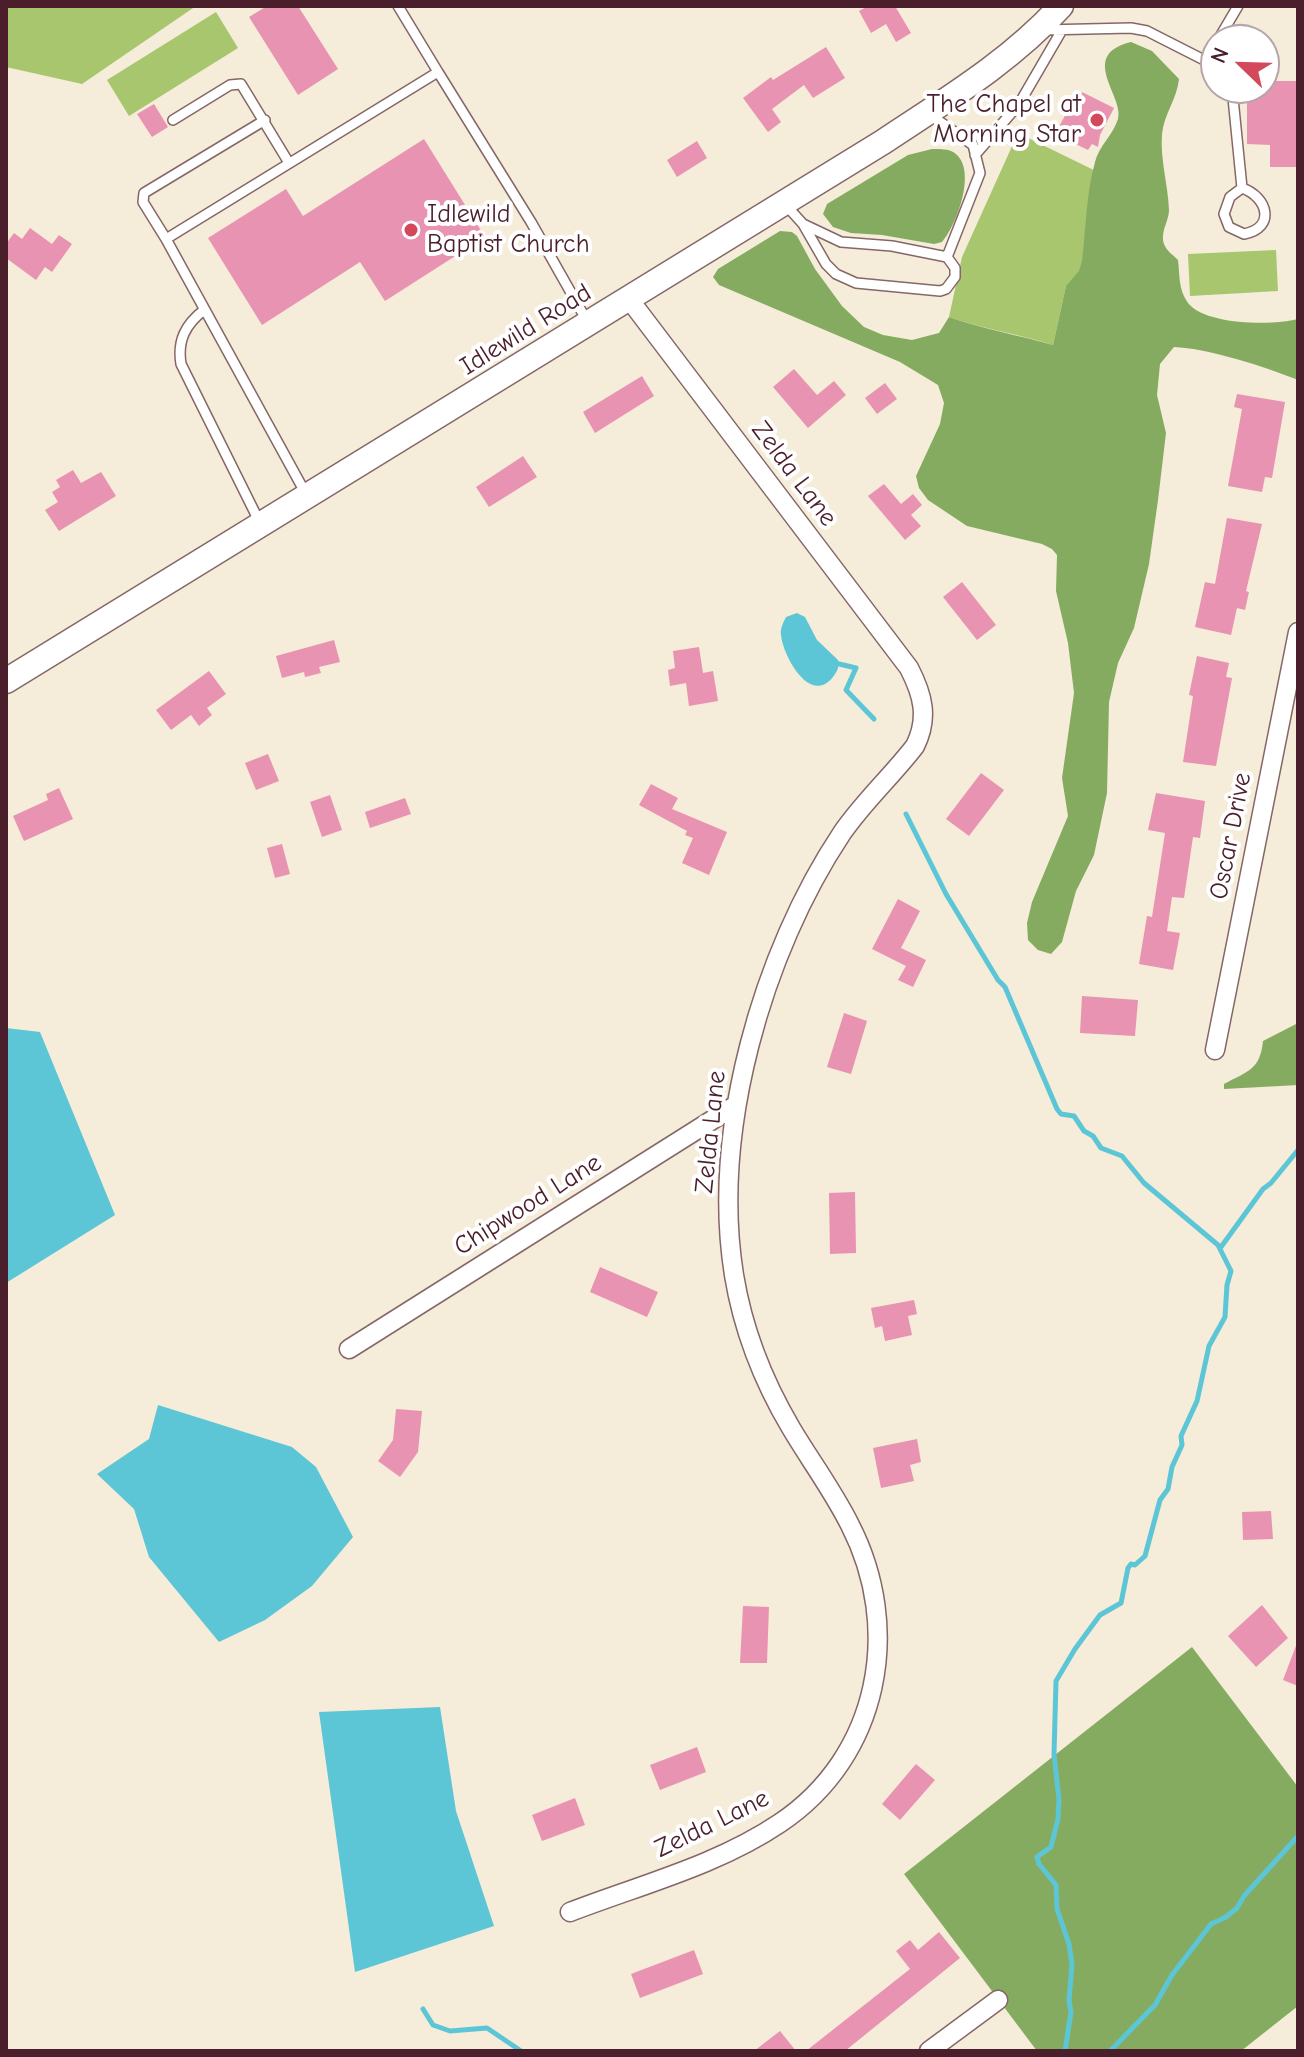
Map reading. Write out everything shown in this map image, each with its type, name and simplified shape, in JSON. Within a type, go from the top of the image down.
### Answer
[{"type":"main road","name":"Idlewild Road","points":[[6,681],[784,203],[927,113],[1001,63],[1054,22]]},
{"type":"street","name":"Zelda Lane","points":[[570,1912],[709,1860],[781,1823],[824,1782],[852,1742],[868,1706],[877,1670],[878,1616],[873,1586],[849,1523],[770,1389],[743,1321],[731,1252],[729,1171],[743,1067],[784,944],[817,874],[843,832],[915,746],[925,708],[909,668],[629,299]]},
{"type":"street","name":"Oscar Drive","points":[[1215,1050],[1298,632]]},
{"type":"street","name":"Chipwood Lane","points":[[349,1349],[736,1105]]},
{"type":"street","points":[[929,2051],[998,2000]]},
{"type":"lane","points":[[398,6],[531,222],[588,324]]},
{"type":"lane","points":[[1228,24],[1238,6]]},
{"type":"lane","points":[[975,155],[1019,104],[1054,22],[1147,31],[1200,58]]},
{"type":"lane","points":[[166,239],[438,72]]},
{"type":"lane","points":[[173,120],[236,83],[246,88],[289,163]]},
{"type":"lane","points":[[1234,104],[1242,188]]},
{"type":"lane","points":[[927,113],[973,145],[980,173],[947,257]]},
{"type":"lane","points":[[265,120],[144,193],[143,202],[307,497]]},
{"type":"lane","points":[[1242,188],[1260,199],[1265,208],[1260,226],[1244,234],[1229,227],[1224,214],[1230,197],[1242,188]]},
{"type":"lane","points":[[784,203],[803,224],[826,264],[836,274],[856,283],[940,291],[946,289],[955,277],[955,268],[947,257],[892,246],[841,242],[803,224]]},
{"type":"lane","points":[[204,310],[193,318],[185,330],[181,341],[181,364],[260,524]]},
{"type":"green space","points":[[6,6],[196,6],[82,84],[6,67]]},
{"type":"green space","points":[[216,12],[238,48],[129,116],[107,80]]},
{"type":"green space","points":[[1131,42],[1152,51],[1179,79],[1162,134],[1169,210],[1163,240],[1178,260],[1182,293],[1197,310],[1224,320],[1273,323],[1298,319],[1298,380],[1236,359],[1187,348],[1174,347],[1160,364],[1157,395],[1166,433],[1158,500],[1149,564],[1134,628],[1118,663],[1109,702],[1107,793],[1094,855],[1076,891],[1062,942],[1051,954],[1038,950],[1028,940],[1027,923],[1032,902],[1068,816],[1062,778],[1074,693],[1068,643],[1056,591],[1057,555],[1042,544],[967,526],[928,500],[919,488],[916,476],[940,424],[944,403],[938,385],[900,362],[719,285],[713,277],[718,269],[780,231],[792,232],[842,306],[864,327],[883,335],[912,340],[939,333],[949,317],[1053,345],[1066,286],[1079,271],[1082,261],[1095,162],[1118,119],[1105,66],[1107,56],[1115,48]]},
{"type":"green space","points":[[1018,133],[1108,177],[1095,268],[1066,286],[1053,345],[949,317],[962,257]]},
{"type":"green space","points":[[932,149],[951,151],[960,158],[964,168],[965,181],[959,209],[942,242],[934,244],[851,233],[833,227],[823,214],[827,204],[908,155]]},
{"type":"green space","points":[[1276,250],[1278,291],[1190,296],[1188,254]]},
{"type":"green space","points":[[1298,1023],[1298,1085],[1224,1089],[1224,1084],[1256,1064],[1263,1041]]},
{"type":"green space","points":[[1192,1647],[1298,1787],[1298,2006],[1241,2051],[1037,2051],[904,1874]]},
{"type":"water","points":[[797,613],[805,617],[817,640],[838,660],[836,673],[824,684],[815,686],[799,675],[783,644],[781,628],[786,617]]},
{"type":"water","points":[[6,1028],[40,1032],[115,1215],[6,1283]]},
{"type":"water","points":[[158,1405],[292,1447],[316,1467],[353,1537],[312,1586],[265,1620],[219,1642],[149,1557],[134,1509],[97,1474],[149,1439]]},
{"type":"water","points":[[440,1707],[456,1811],[494,1926],[355,1972],[319,1712]]},
{"type":"building","points":[[267,6],[298,6],[338,69],[298,95],[249,17]]},
{"type":"building","points":[[868,6],[895,6],[911,33],[896,42],[886,24],[871,33],[859,11]]},
{"type":"building","points":[[826,47],[845,78],[813,98],[804,85],[772,109],[781,122],[768,132],[743,98],[771,77],[773,80]]},
{"type":"building","points":[[1280,81],[1298,81],[1298,167],[1270,167],[1270,145],[1247,144],[1247,104],[1280,104]]},
{"type":"building","name":"The Chapel at Morning Star","points":[[1082,92],[1114,108],[1100,135],[1098,147],[1092,144],[1088,150],[1055,134],[1067,112],[1071,115]]},
{"type":"building","points":[[154,104],[168,127],[152,137],[137,114]]},
{"type":"building","name":"Idlewild Baptist Church","points":[[424,139],[485,237],[385,301],[360,262],[262,325],[208,238],[286,189],[303,216]]},
{"type":"building","points":[[697,141],[707,158],[677,177],[667,160]]},
{"type":"building","points":[[30,228],[52,244],[59,235],[72,244],[52,272],[45,267],[36,280],[6,258],[6,244],[14,233],[22,239]]},
{"type":"building","points":[[794,369],[817,395],[834,381],[846,395],[808,428],[773,387]]},
{"type":"building","points":[[642,376],[654,396],[595,433],[583,412]]},
{"type":"building","points":[[885,383],[897,399],[877,414],[865,398]]},
{"type":"building","points":[[1237,394],[1285,402],[1272,478],[1265,477],[1262,492],[1228,486],[1242,409],[1234,407]]},
{"type":"building","points":[[523,456],[537,477],[489,507],[476,487]]},
{"type":"building","points":[[73,470],[81,483],[101,472],[116,496],[59,531],[45,510],[58,502],[52,492],[60,487],[56,480]]},
{"type":"building","points":[[884,484],[901,504],[913,494],[922,505],[911,515],[921,526],[905,540],[868,496]]},
{"type":"building","points":[[1227,518],[1262,524],[1246,591],[1249,592],[1245,610],[1237,608],[1231,635],[1195,627],[1205,582],[1215,584]]},
{"type":"building","points":[[962,582],[996,625],[977,640],[943,597]]},
{"type":"building","points":[[334,640],[340,662],[319,667],[321,673],[305,677],[304,672],[282,678],[276,656]]},
{"type":"building","points":[[699,647],[703,673],[713,671],[718,701],[689,706],[686,683],[670,686],[668,670],[675,668],[673,651]]},
{"type":"building","points":[[1197,656],[1229,663],[1226,677],[1232,678],[1216,766],[1183,762],[1193,696],[1189,695]]},
{"type":"building","points":[[209,671],[226,694],[207,708],[212,715],[199,726],[191,715],[171,730],[156,710]]},
{"type":"building","points":[[268,754],[279,781],[256,790],[245,763]]},
{"type":"building","points":[[981,773],[1004,790],[969,836],[946,819]]},
{"type":"building","points":[[651,784],[678,798],[672,809],[727,832],[709,875],[682,863],[693,838],[685,835],[687,831],[639,805]]},
{"type":"building","points":[[59,788],[73,819],[24,841],[13,816],[48,800],[46,794]]},
{"type":"building","points":[[1156,793],[1205,801],[1200,838],[1193,837],[1184,898],[1172,897],[1167,931],[1180,933],[1173,970],[1139,964],[1147,916],[1152,917],[1165,833],[1148,830]]},
{"type":"building","points":[[330,795],[342,830],[322,837],[310,802]]},
{"type":"building","points":[[405,798],[411,814],[370,828],[365,812]]},
{"type":"building","points":[[282,844],[290,874],[275,878],[267,848]]},
{"type":"building","points":[[898,899],[920,911],[901,948],[926,960],[913,987],[898,980],[906,966],[872,949]]},
{"type":"building","points":[[1082,996],[1138,1000],[1135,1036],[1080,1033]]},
{"type":"building","points":[[844,1013],[867,1021],[851,1074],[827,1067]]},
{"type":"building","points":[[855,1192],[856,1253],[830,1254],[829,1193]]},
{"type":"building","points":[[600,1267],[658,1292],[647,1317],[590,1292]]},
{"type":"building","points":[[914,1300],[917,1314],[908,1316],[912,1335],[885,1341],[882,1326],[875,1328],[871,1308]]},
{"type":"building","points":[[396,1409],[422,1411],[418,1452],[400,1477],[378,1461],[393,1440]]},
{"type":"building","points":[[917,1439],[921,1462],[910,1465],[914,1481],[881,1488],[873,1448]]},
{"type":"building","points":[[1271,1511],[1273,1539],[1243,1540],[1242,1512]]},
{"type":"building","points":[[1262,1605],[1288,1638],[1256,1667],[1228,1636]]},
{"type":"building","points":[[743,1606],[769,1607],[767,1663],[740,1663]]},
{"type":"building","points":[[1298,1643],[1298,1686],[1283,1680]]},
{"type":"building","points":[[697,1747],[706,1772],[660,1790],[650,1765]]},
{"type":"building","points":[[916,1764],[935,1780],[900,1820],[882,1804]]},
{"type":"building","points":[[575,1798],[585,1825],[542,1841],[532,1815]]},
{"type":"building","points":[[939,1932],[960,1958],[845,2051],[806,2051],[910,1969],[896,1951],[910,1940],[918,1950]]},
{"type":"building","points":[[694,1950],[703,1974],[640,1998],[631,1974]]},
{"type":"building","points":[[780,2031],[796,2051],[754,2051]]},
{"type":"waterway","points":[[835,663],[856,668],[846,690],[874,719]]},
{"type":"waterway","points":[[906,814],[946,894],[1005,987],[1057,1109],[1061,1114],[1074,1116],[1101,1148],[1122,1156],[1144,1183],[1218,1245],[1231,1271],[1225,1317],[1209,1346],[1197,1401],[1181,1436],[1182,1445],[1172,1467],[1168,1489],[1160,1500],[1145,1556],[1128,1568],[1121,1603],[1100,1615],[1056,1681],[1054,1754],[1058,1819],[1051,1847],[1037,1857],[1056,1885],[1057,1909],[1072,1964],[1071,2012],[1065,2051]]},
{"type":"waterway","points":[[1221,1247],[1263,1189],[1298,1150]]},
{"type":"waterway","points":[[1110,2051],[1155,2005],[1172,1975],[1211,1924],[1237,1908],[1244,1896],[1298,1836]]},
{"type":"waterway","points":[[423,2009],[433,2025],[450,2031],[487,2028],[521,2051]]},
{"type":"place","name":"The Chapel at Morning Star","points":[[1097,120]]},
{"type":"place","name":"Idlewild Baptist Church","points":[[411,230]]}]
